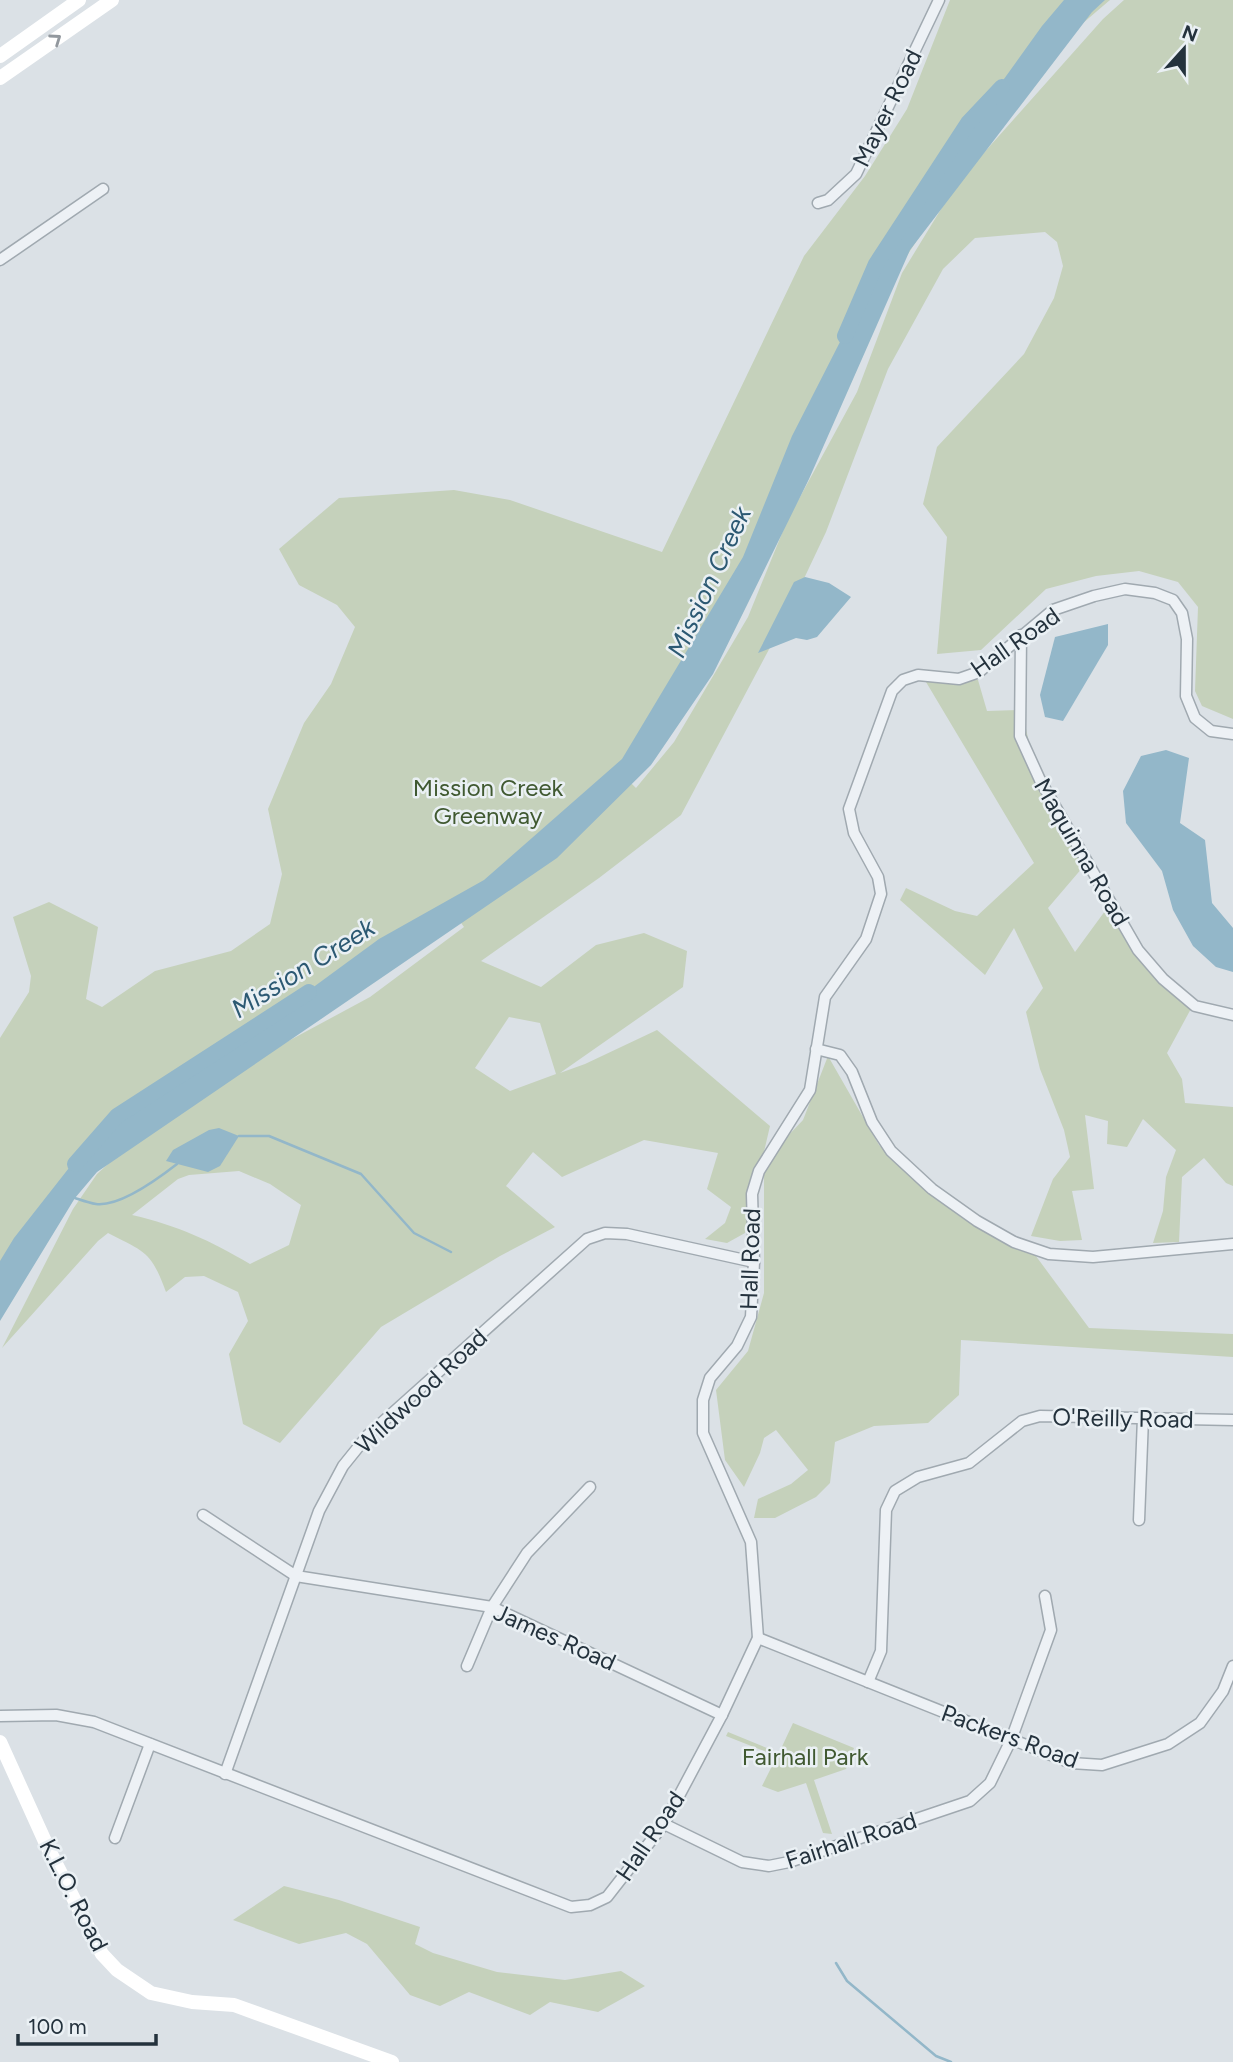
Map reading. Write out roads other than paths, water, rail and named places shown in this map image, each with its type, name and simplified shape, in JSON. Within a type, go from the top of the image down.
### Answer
[{"type":"main road","points":[[0,56],[79,0]]},
{"type":"main road","points":[[0,78],[112,0]]},
{"type":"main road","name":"K.L.O. Road","points":[[0,1742],[89,1930],[102,1954],[117,1970],[151,1993],[192,2002],[234,2005],[392,2062]]},
{"type":"street","name":"Mayer Road","points":[[818,202],[828,200],[856,174],[939,0]]},
{"type":"street","points":[[0,260],[103,189]]},
{"type":"street","name":"Hall Road","points":[[0,1716],[56,1715],[94,1723],[571,1907],[590,1905],[607,1897],[664,1824],[722,1715],[758,1638],[751,1542],[703,1433],[703,1400],[710,1378],[737,1346],[751,1317],[754,1262],[752,1194],[760,1171],[810,1090],[825,996],[866,939],[881,894],[878,877],[854,833],[849,809],[892,691],[903,680],[918,675],[960,679],[979,672],[1053,610],[1125,589],[1155,593],[1172,600],[1182,613],[1187,639],[1186,696],[1195,718],[1211,731],[1233,734]]},
{"type":"street","name":"Maquinna Road","points":[[1021,635],[1020,736],[1040,780],[1138,950],[1163,979],[1195,1006],[1233,1015]]},
{"type":"street","points":[[816,1049],[840,1055],[852,1072],[872,1122],[891,1151],[932,1189],[977,1221],[1014,1242],[1049,1254],[1093,1257],[1233,1244]]},
{"type":"street","name":"Wildwood Road","points":[[225,1774],[325,1500],[343,1466],[368,1435],[587,1239],[605,1233],[627,1234],[754,1262]]},
{"type":"street","name":"O'Reilly Road","points":[[868,1682],[881,1651],[886,1510],[895,1491],[918,1477],[969,1463],[1022,1421],[1040,1416],[1233,1420]]},
{"type":"street","points":[[1139,1520],[1143,1418]]},
{"type":"street","points":[[467,1665],[492,1607],[527,1553],[590,1487]]},
{"type":"street","points":[[203,1516],[296,1576]]},
{"type":"street","name":"James Road","points":[[296,1576],[492,1607],[722,1715]]},
{"type":"street","name":"Fairhall Road","points":[[664,1824],[742,1862],[769,1866],[789,1862],[970,1801],[990,1783],[1011,1740],[1051,1630],[1045,1596]]},
{"type":"street","name":"Packers Road","points":[[758,1638],[1071,1763],[1102,1765],[1168,1744],[1200,1723],[1223,1691],[1233,1666]]},
{"type":"street","points":[[115,1838],[150,1744]]},
{"type":"water","name":"Mission Creek","points":[[1064,0],[1105,0],[1092,12],[910,250],[809,479],[713,674],[651,765],[557,858],[97,1172],[75,1198],[0,1321],[0,1261],[14,1238],[76,1159],[154,1094],[244,1038],[379,939],[484,880],[622,759],[743,557],[792,436],[867,289],[945,161],[1042,26]]},
{"type":"water","points":[[805,577],[829,583],[851,597],[817,637],[807,640],[796,638],[758,653],[794,582]]},
{"type":"water","points":[[1108,624],[1108,645],[1063,721],[1045,717],[1040,695],[1055,637]]},
{"type":"water","points":[[1166,750],[1189,758],[1180,823],[1205,840],[1212,903],[1233,928],[1233,972],[1216,967],[1193,946],[1173,910],[1162,871],[1126,823],[1123,791],[1141,756]]},
{"type":"water","points":[[219,1128],[239,1136],[220,1166],[208,1172],[166,1161],[173,1150],[209,1130]]},
{"type":"waterway","name":"Mission Creek","points":[[845,336],[876,264],[968,123],[1002,87]]},
{"type":"waterway","name":"Mission Creek","points":[[75,1164],[117,1116],[309,992]]},
{"type":"waterway","points":[[239,1136],[269,1136],[361,1174],[414,1233],[451,1252]]},
{"type":"waterway","points":[[75,1198],[96,1204],[116,1201],[139,1190],[177,1164]]},
{"type":"waterway","points":[[836,1963],[847,1981],[936,2056],[951,2062]]},
{"type":"park label","name":"Mission Creek Greenway","points":[[488,801]]},
{"type":"park label","name":"Fairhall Park","points":[[805,1756]]}]
